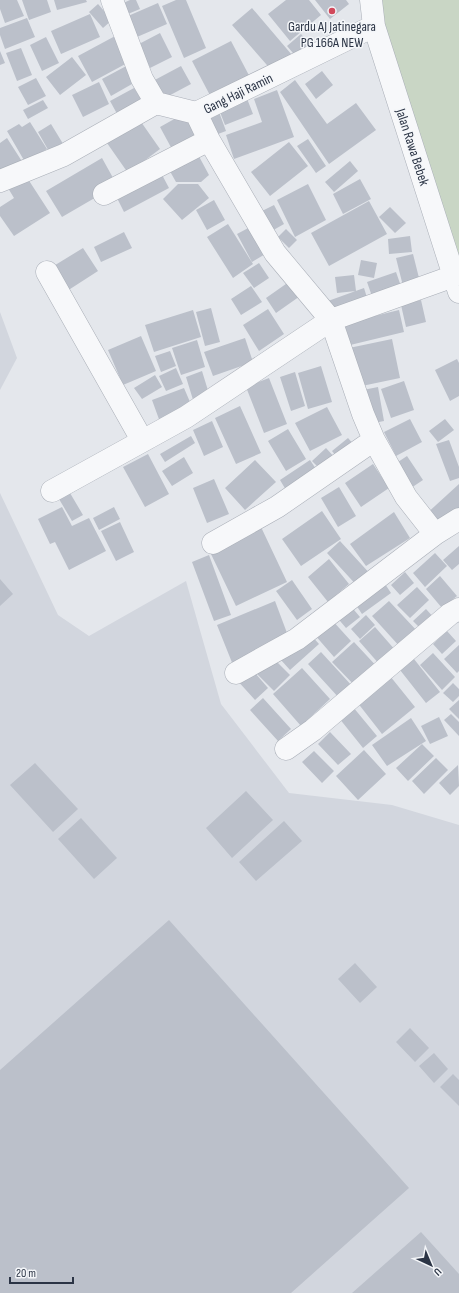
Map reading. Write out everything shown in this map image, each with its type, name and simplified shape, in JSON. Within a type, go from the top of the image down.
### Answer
[{"type":"street","points":[[0,182],[64,155],[156,102],[142,79],[112,0]]},
{"type":"street","name":"Jalan Rawa Bebek","points":[[371,0],[374,26],[457,284]]},
{"type":"street","name":"Gang Haji Ramin","points":[[156,102],[196,113],[374,26]]},
{"type":"street","points":[[196,113],[209,140],[275,253],[331,320],[363,414],[374,440],[406,497],[435,534]]},
{"type":"street","points":[[104,194],[209,140]]},
{"type":"street","points":[[47,272],[142,440]]},
{"type":"street","points":[[52,491],[186,417],[331,320],[457,284]]},
{"type":"street","points":[[213,543],[277,506],[374,440]]},
{"type":"street","points":[[236,673],[278,651],[297,639],[435,534],[459,518]]},
{"type":"street","points":[[286,749],[313,730],[450,614],[459,609]]},
{"type":"shaded area","points":[[0,312],[17,358],[0,390]]},
{"type":"shaded area","points":[[0,493],[58,615],[89,636],[186,581],[221,704],[289,793],[392,805],[459,825],[459,1293],[0,1293]]},
{"type":"green space","points":[[371,0],[459,0],[459,292]]},
{"type":"building","points":[[0,0],[17,0],[24,16],[5,23],[0,9]]},
{"type":"building","points":[[22,0],[47,0],[51,12],[29,20]]},
{"type":"building","points":[[54,0],[86,0],[87,2],[57,10]]},
{"type":"building","points":[[130,0],[136,0],[140,9],[123,16],[119,5]]},
{"type":"building","points":[[176,0],[186,0],[206,48],[184,58],[162,6]]},
{"type":"building","points":[[286,0],[309,0],[321,15],[290,41],[268,14]]},
{"type":"building","name":"Gardu AJ Jatinegara PG 166A NEW","points":[[315,0],[346,0],[349,4],[330,19]]},
{"type":"building","points":[[158,3],[167,24],[137,37],[128,16]]},
{"type":"building","points":[[98,4],[112,20],[103,28],[89,12]]},
{"type":"building","points":[[252,8],[292,55],[273,72],[232,25]]},
{"type":"building","points":[[90,14],[100,37],[61,54],[51,31]]},
{"type":"building","points":[[27,18],[35,37],[5,49],[0,35],[0,28]]},
{"type":"building","points":[[160,33],[172,57],[150,68],[139,44]]},
{"type":"building","points":[[301,34],[312,47],[298,59],[287,46]]},
{"type":"building","points":[[117,35],[131,61],[92,82],[78,56]]},
{"type":"building","points":[[46,37],[59,63],[42,71],[30,45]]},
{"type":"building","points":[[231,41],[253,83],[214,103],[192,61]]},
{"type":"building","points":[[21,48],[32,75],[17,81],[6,53]]},
{"type":"building","points":[[0,51],[5,63],[0,65]]},
{"type":"building","points":[[72,57],[86,75],[60,95],[46,77]]},
{"type":"building","points":[[130,64],[139,80],[111,96],[102,79]]},
{"type":"building","points":[[181,66],[191,84],[161,100],[151,82]]},
{"type":"building","points":[[322,71],[333,85],[316,99],[305,84]]},
{"type":"building","points":[[36,78],[46,96],[28,105],[18,87]]},
{"type":"building","points":[[295,80],[327,124],[356,103],[376,130],[329,164],[280,92]]},
{"type":"building","points":[[99,82],[109,104],[83,117],[72,95]]},
{"type":"building","points":[[134,88],[146,107],[121,121],[110,101]]},
{"type":"building","points":[[277,90],[294,137],[234,159],[226,135],[262,122],[254,99]]},
{"type":"building","points":[[246,96],[253,114],[225,125],[218,107]]},
{"type":"building","points":[[43,100],[48,108],[28,119],[23,110]]},
{"type":"building","points":[[219,112],[226,131],[210,137],[203,119]]},
{"type":"building","points":[[185,113],[198,136],[173,151],[160,127]]},
{"type":"building","points":[[139,119],[160,149],[128,173],[107,143]]},
{"type":"building","points":[[30,122],[47,149],[25,162],[7,131],[19,124],[22,127]]},
{"type":"building","points":[[51,124],[65,147],[51,155],[38,132]]},
{"type":"building","points":[[7,138],[23,163],[0,178],[0,143]]},
{"type":"building","points":[[308,139],[326,166],[316,173],[297,146]]},
{"type":"building","points":[[289,142],[308,166],[270,196],[251,172]]},
{"type":"building","points":[[195,149],[209,175],[201,182],[176,182],[167,166]]},
{"type":"building","points":[[102,158],[117,185],[62,217],[46,191]]},
{"type":"building","points":[[350,161],[358,171],[334,192],[325,182]]},
{"type":"building","points":[[160,171],[169,188],[124,212],[116,196]]},
{"type":"building","points":[[26,176],[50,213],[14,236],[0,216],[0,207],[14,198],[8,188]]},
{"type":"building","points":[[360,179],[371,199],[343,214],[333,194]]},
{"type":"building","points":[[178,184],[198,184],[209,198],[182,220],[163,199]]},
{"type":"building","points":[[308,184],[326,220],[295,237],[277,200]]},
{"type":"building","points":[[214,200],[225,220],[207,230],[196,210]]},
{"type":"building","points":[[369,201],[387,234],[329,266],[311,233]]},
{"type":"building","points":[[274,205],[284,224],[270,232],[260,212]]},
{"type":"building","points":[[390,207],[406,223],[395,233],[379,217]]},
{"type":"building","points":[[228,224],[253,264],[233,278],[207,237]]},
{"type":"building","points":[[252,226],[267,253],[252,262],[237,234]]},
{"type":"building","points":[[286,229],[297,240],[289,248],[278,237]]},
{"type":"building","points":[[124,232],[132,248],[101,262],[94,247]]},
{"type":"building","points":[[410,236],[412,252],[389,254],[388,239]]},
{"type":"building","points":[[83,248],[98,271],[67,291],[52,267]]},
{"type":"building","points":[[413,254],[421,286],[404,290],[396,258]]},
{"type":"building","points":[[361,260],[377,263],[374,278],[358,275]]},
{"type":"building","points":[[259,263],[269,278],[254,288],[243,273]]},
{"type":"building","points":[[396,272],[403,292],[374,302],[367,282]]},
{"type":"building","points":[[354,275],[356,291],[337,293],[335,277]]},
{"type":"building","points":[[293,279],[303,294],[276,313],[266,298]]},
{"type":"building","points":[[251,286],[262,302],[241,315],[231,299]]},
{"type":"building","points":[[364,288],[369,304],[334,316],[328,301]]},
{"type":"building","points":[[421,300],[426,322],[406,327],[401,305]]},
{"type":"building","points":[[211,308],[220,342],[205,346],[196,312]]},
{"type":"building","points":[[268,309],[284,334],[259,351],[243,325]]},
{"type":"building","points":[[193,310],[201,337],[154,352],[145,325]]},
{"type":"building","points":[[399,310],[404,332],[346,346],[342,324]]},
{"type":"building","points":[[141,336],[156,371],[123,385],[108,350]]},
{"type":"building","points":[[245,338],[253,362],[213,376],[204,352]]},
{"type":"building","points":[[392,339],[400,378],[357,387],[349,348]]},
{"type":"building","points":[[197,340],[205,367],[181,375],[172,348]]},
{"type":"building","points":[[170,351],[176,366],[161,372],[155,356]]},
{"type":"building","points":[[457,359],[459,363],[459,396],[450,401],[435,370]]},
{"type":"building","points":[[321,366],[332,402],[308,409],[298,373]]},
{"type":"building","points":[[176,368],[183,384],[166,391],[159,376]]},
{"type":"building","points":[[202,371],[210,397],[194,403],[186,377]]},
{"type":"building","points":[[295,372],[305,406],[291,411],[280,377]]},
{"type":"building","points":[[155,375],[162,387],[142,399],[134,388]]},
{"type":"building","points":[[269,378],[287,424],[264,433],[246,387]]},
{"type":"building","points":[[404,381],[414,410],[391,418],[381,389]]},
{"type":"building","points":[[378,387],[384,421],[369,424],[363,390]]},
{"type":"building","points":[[184,388],[193,409],[160,422],[152,400]]},
{"type":"building","points":[[240,406],[261,453],[236,464],[215,418]]},
{"type":"building","points":[[327,407],[342,435],[310,451],[295,423]]},
{"type":"building","points":[[410,419],[422,442],[396,456],[384,432]]},
{"type":"building","points":[[445,419],[454,430],[438,442],[429,431]]},
{"type":"building","points":[[212,421],[223,447],[204,456],[193,430]]},
{"type":"building","points":[[288,429],[306,459],[286,471],[268,441]]},
{"type":"building","points":[[191,436],[195,443],[165,462],[160,454]]},
{"type":"building","points":[[348,438],[356,447],[340,461],[332,451]]},
{"type":"building","points":[[449,440],[459,467],[459,478],[450,481],[436,444]]},
{"type":"building","points":[[326,448],[337,460],[324,473],[312,461]]},
{"type":"building","points":[[148,454],[169,494],[145,507],[123,467]]},
{"type":"building","points":[[407,456],[423,480],[411,488],[395,464]]},
{"type":"building","points":[[184,457],[193,473],[172,486],[162,471]]},
{"type":"building","points":[[255,460],[276,482],[245,510],[225,488]]},
{"type":"building","points":[[310,460],[320,475],[289,495],[280,480]]},
{"type":"building","points":[[373,464],[389,488],[361,507],[345,483]]},
{"type":"building","points":[[214,479],[229,514],[207,523],[193,488]]},
{"type":"building","points":[[459,484],[459,510],[437,530],[424,516]]},
{"type":"building","points":[[339,487],[356,516],[338,527],[321,498]]},
{"type":"building","points":[[70,493],[83,515],[72,521],[59,499]]},
{"type":"building","points":[[62,507],[72,526],[89,518],[106,551],[69,570],[55,542],[50,544],[38,519]]},
{"type":"building","points":[[114,507],[120,519],[99,530],[93,518]]},
{"type":"building","points":[[322,511],[341,539],[301,566],[282,539]]},
{"type":"building","points":[[394,512],[410,538],[366,566],[350,544]]},
{"type":"building","points":[[120,522],[134,552],[116,561],[101,531]]},
{"type":"building","points":[[261,527],[287,582],[236,606],[210,552]]},
{"type":"building","points":[[340,541],[373,577],[360,589],[327,553]]},
{"type":"building","points":[[459,546],[459,564],[452,570],[443,560]]},
{"type":"building","points":[[435,553],[447,566],[425,587],[413,573]]},
{"type":"building","points":[[209,555],[231,615],[214,621],[192,562]]},
{"type":"building","points":[[329,559],[349,584],[328,602],[308,577]]},
{"type":"building","points":[[405,572],[414,583],[400,595],[391,585]]},
{"type":"building","points":[[440,576],[457,596],[442,608],[426,589]]},
{"type":"building","points":[[0,579],[13,594],[0,606]]},
{"type":"building","points":[[292,580],[312,609],[297,620],[276,591]]},
{"type":"building","points":[[383,581],[391,593],[362,614],[354,602]]},
{"type":"building","points":[[417,587],[429,600],[410,618],[397,605]]},
{"type":"building","points":[[275,601],[290,641],[233,665],[217,625]]},
{"type":"building","points":[[389,601],[418,632],[401,648],[372,616]]},
{"type":"building","points":[[349,604],[360,617],[346,628],[335,615]]},
{"type":"building","points":[[426,609],[436,620],[424,632],[413,621]]},
{"type":"building","points":[[366,615],[375,625],[360,639],[351,629]]},
{"type":"building","points":[[331,619],[351,641],[334,657],[314,634]]},
{"type":"building","points":[[375,627],[396,651],[380,665],[359,641]]},
{"type":"building","points":[[447,631],[456,641],[442,654],[433,644]]},
{"type":"building","points":[[310,634],[319,644],[290,670],[281,660]]},
{"type":"building","points":[[354,642],[380,670],[358,689],[332,662]]},
{"type":"building","points":[[459,645],[459,671],[457,673],[444,659]]},
{"type":"building","points":[[321,652],[353,687],[340,699],[308,664]]},
{"type":"building","points":[[433,653],[455,677],[442,690],[420,665]]},
{"type":"building","points":[[273,658],[290,675],[274,691],[257,674]]},
{"type":"building","points":[[414,659],[440,692],[426,703],[400,670]]},
{"type":"building","points":[[250,667],[268,688],[255,700],[236,679]]},
{"type":"building","points":[[302,668],[330,699],[301,726],[273,694]]},
{"type":"building","points":[[390,676],[415,707],[382,734],[357,702]]},
{"type":"building","points":[[453,683],[459,689],[459,696],[453,702],[443,693]]},
{"type":"building","points":[[263,698],[291,729],[278,741],[250,710]]},
{"type":"building","points":[[459,700],[459,719],[449,709]]},
{"type":"building","points":[[353,707],[377,736],[363,748],[339,718]]},
{"type":"building","points":[[451,714],[459,722],[459,736],[444,720]]},
{"type":"building","points":[[439,717],[448,736],[430,744],[421,726]]},
{"type":"building","points":[[411,718],[426,741],[387,766],[372,745]]},
{"type":"building","points":[[330,732],[351,754],[338,765],[318,744]]},
{"type":"building","points":[[422,744],[434,756],[408,781],[396,768]]},
{"type":"building","points":[[364,750],[386,774],[358,800],[336,776]]},
{"type":"building","points":[[314,751],[334,771],[322,783],[302,762]]},
{"type":"building","points":[[436,758],[448,770],[424,794],[412,781]]},
{"type":"building","points":[[35,763],[78,809],[53,832],[10,785]]},
{"type":"building","points":[[458,765],[459,786],[450,795],[439,783]]},
{"type":"building","points":[[246,791],[273,820],[232,858],[206,828]]},
{"type":"building","points":[[81,818],[117,858],[94,879],[58,839]]},
{"type":"building","points":[[284,821],[302,841],[256,881],[239,862]]},
{"type":"building","points":[[169,920],[409,1188],[291,1293],[0,1293],[0,1070]]},
{"type":"building","points":[[355,963],[377,987],[360,1003],[338,979]]},
{"type":"building","points":[[410,1028],[429,1048],[415,1062],[396,1042]]},
{"type":"building","points":[[434,1053],[448,1069],[434,1083],[419,1066]]},
{"type":"building","points":[[453,1074],[459,1080],[459,1106],[440,1087]]},
{"type":"building","points":[[421,1232],[459,1274],[459,1293],[352,1293]]},
{"type":"place","name":"Gardu AJ Jatinegara PG 166A NEW","points":[[332,11]]}]
